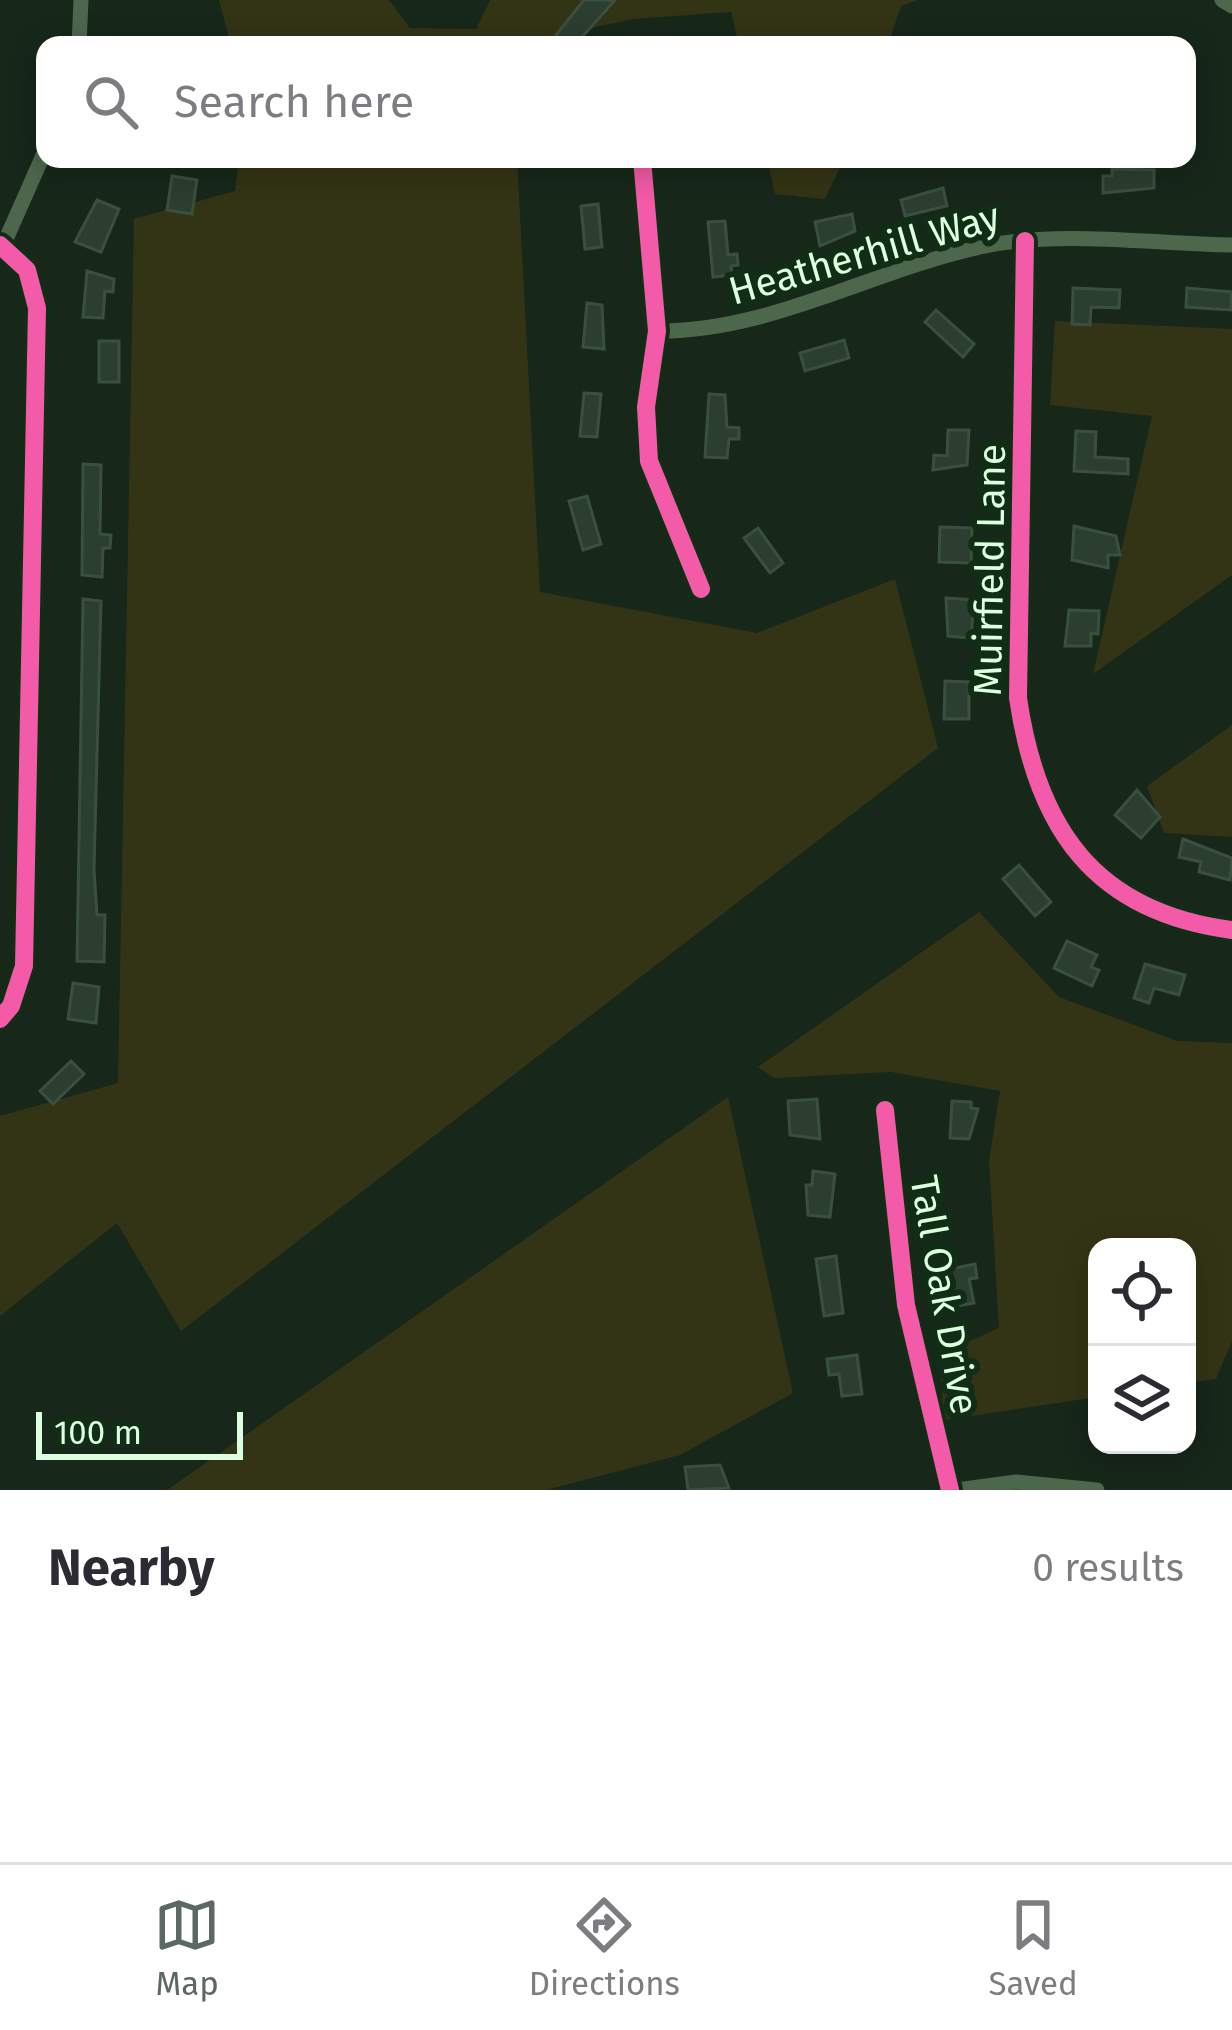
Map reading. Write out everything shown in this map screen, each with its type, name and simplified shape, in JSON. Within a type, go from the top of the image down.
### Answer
[{"type":"street","points":[[79,36],[81,0]]},
{"type":"street","points":[[1222,0],[1232,6]]},
{"type":"street","points":[[0,1019],[11,1006],[24,966],[37,308],[27,270],[1,245],[37,168]]},
{"type":"street","points":[[643,168],[657,331],[646,407],[650,461],[701,590]]},
{"type":"street","name":"Heatherhill Way","points":[[657,331],[723,328],[967,250],[1025,241],[1232,245]]},
{"type":"street","name":"Muirfield Lane","points":[[1025,241],[1018,698],[1026,755],[1047,814],[1084,861],[1157,910],[1232,930]]},
{"type":"street","name":"Tall Oak Drive","points":[[885,1110],[906,1306],[954,1490]]},
{"type":"street","points":[[954,1490],[1016,1482],[1097,1490]]},
{"type":"shaded area","points":[[219,0],[389,0],[410,28],[476,29],[490,0],[918,0],[901,6],[891,36],[737,36],[731,12],[634,19],[554,36],[229,36]]},
{"type":"shaded area","points":[[238,168],[517,168],[540,592],[757,633],[895,579],[938,748],[181,1331],[117,1223],[0,1316],[0,1116],[118,1083],[134,219],[235,191]]},
{"type":"shaded area","points":[[769,168],[840,168],[825,199],[775,194]]},
{"type":"shaded area","points":[[1055,321],[1232,329],[1232,575],[1093,674],[1152,416],[1050,405]]},
{"type":"shaded area","points":[[1232,725],[1232,837],[1164,833],[1147,786]]},
{"type":"shaded area","points":[[979,912],[1059,997],[1177,1041],[1232,1043],[1232,1341],[1216,1379],[1196,1382],[1196,1238],[1088,1238],[1088,1398],[944,1420],[939,1355],[999,1328],[989,1161],[1000,1091],[891,1072],[774,1078],[758,1067]]},
{"type":"shaded area","points":[[728,1097],[793,1393],[680,1455],[546,1490],[167,1490]]},
{"type":"building","points":[[584,0],[615,0],[583,36],[556,35]]},
{"type":"building","points":[[1112,169],[1154,170],[1154,188],[1103,193],[1103,176],[1112,176]]},
{"type":"building","points":[[172,176],[197,180],[192,214],[167,210]]},
{"type":"building","points":[[943,188],[947,206],[905,216],[901,200]]},
{"type":"building","points":[[97,200],[119,209],[101,252],[75,242]]},
{"type":"building","points":[[598,204],[602,247],[585,249],[581,206]]},
{"type":"building","points":[[852,214],[855,231],[820,246],[815,222]]},
{"type":"building","points":[[725,221],[728,255],[737,254],[738,265],[731,266],[732,275],[713,277],[708,222]]},
{"type":"building","points":[[87,271],[114,279],[113,292],[105,291],[103,318],[83,317]]},
{"type":"building","points":[[1073,288],[1120,290],[1119,308],[1091,307],[1090,325],[1072,324]]},
{"type":"building","points":[[1187,288],[1232,292],[1231,310],[1186,307]]},
{"type":"building","points":[[587,303],[602,305],[604,349],[583,347]]},
{"type":"building","points":[[936,310],[974,344],[963,357],[925,322]]},
{"type":"building","points":[[844,340],[849,358],[805,371],[800,353]]},
{"type":"building","points":[[99,341],[119,341],[119,382],[99,382]]},
{"type":"building","points":[[584,393],[601,394],[597,437],[580,436]]},
{"type":"building","points":[[709,394],[725,395],[727,427],[739,428],[739,439],[729,439],[727,458],[705,457]]},
{"type":"building","points":[[948,430],[969,430],[967,465],[933,470],[934,455],[947,456]]},
{"type":"building","points":[[1076,431],[1096,432],[1095,457],[1128,459],[1128,474],[1074,471]]},
{"type":"building","points":[[83,464],[101,465],[100,534],[111,535],[110,548],[103,548],[102,577],[82,575]]},
{"type":"building","points":[[587,496],[601,544],[583,550],[569,501]]},
{"type":"building","points":[[1074,526],[1116,536],[1120,555],[1108,555],[1108,568],[1072,560]]},
{"type":"building","points":[[940,527],[972,528],[971,563],[939,562]]},
{"type":"building","points":[[758,528],[783,563],[770,573],[744,538]]},
{"type":"building","points":[[946,598],[974,600],[971,638],[948,636]]},
{"type":"building","points":[[83,599],[101,601],[94,869],[97,915],[105,915],[104,962],[77,961]]},
{"type":"building","points":[[1069,610],[1099,611],[1098,634],[1091,633],[1091,646],[1065,646]]},
{"type":"building","points":[[945,681],[969,682],[969,719],[944,719]]},
{"type":"building","points":[[1137,790],[1160,817],[1141,838],[1115,815]]},
{"type":"building","points":[[1183,839],[1232,858],[1230,880],[1199,872],[1201,862],[1179,857]]},
{"type":"building","points":[[1019,865],[1051,902],[1035,916],[1003,879]]},
{"type":"building","points":[[1067,941],[1097,955],[1091,967],[1099,970],[1092,986],[1054,968]]},
{"type":"building","points":[[1145,964],[1185,975],[1179,995],[1154,988],[1149,1003],[1134,998]]},
{"type":"building","points":[[73,983],[99,987],[96,1023],[68,1019]]},
{"type":"building","points":[[71,1061],[84,1074],[53,1104],[40,1091]]},
{"type":"building","points":[[817,1099],[820,1139],[790,1135],[788,1101]]},
{"type":"building","points":[[952,1101],[971,1102],[971,1108],[978,1109],[969,1139],[950,1138]]},
{"type":"building","points":[[813,1171],[835,1174],[830,1217],[808,1215],[806,1185],[812,1185]]},
{"type":"building","points":[[836,1256],[843,1313],[824,1316],[816,1259]]},
{"type":"building","points":[[975,1264],[977,1278],[969,1279],[974,1303],[957,1306],[950,1269]]},
{"type":"building","points":[[857,1355],[862,1394],[842,1396],[839,1374],[829,1375],[827,1359]]},
{"type":"building","points":[[720,1465],[729,1488],[688,1490],[685,1467]]},
{"type":"cycle path","points":[[643,168],[657,331],[646,407],[649,461],[701,589]]},
{"type":"cycle path","points":[[1025,241],[1018,698],[1027,745],[1058,824],[1080,856],[1109,883],[1143,904],[1184,920],[1232,930]]},
{"type":"cycle path","points":[[0,245],[27,270],[37,308],[24,966],[11,1006],[0,1019]]},
{"type":"cycle path","points":[[885,1110],[906,1305],[950,1490]]}]
